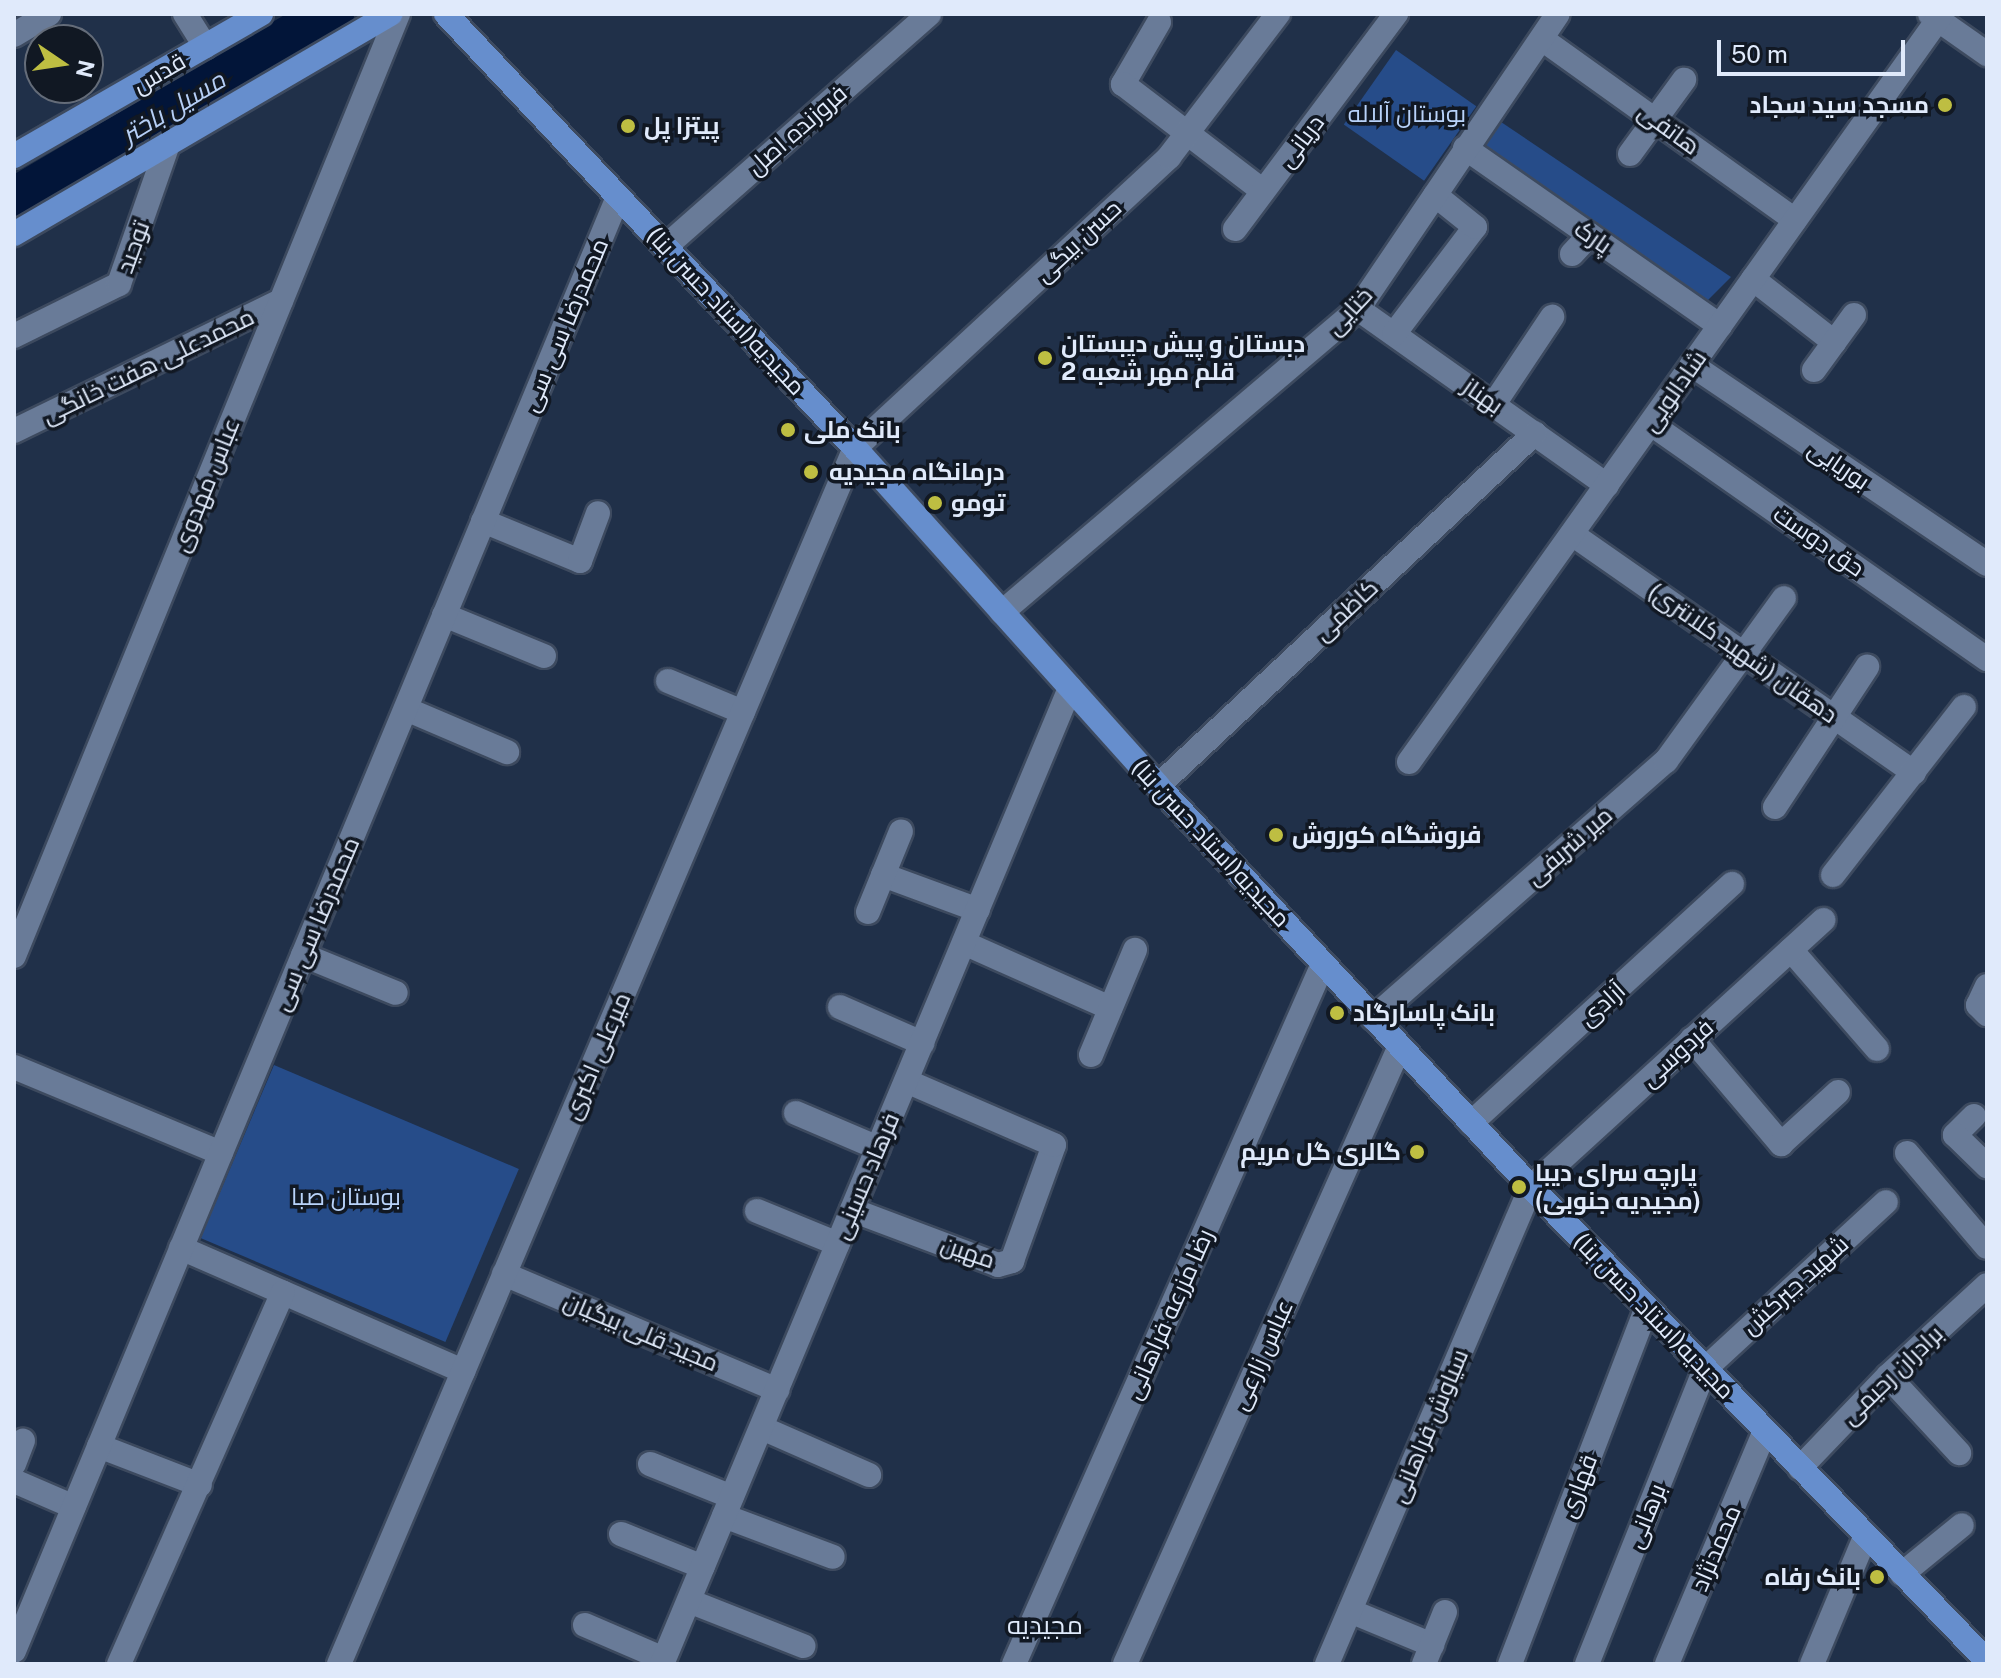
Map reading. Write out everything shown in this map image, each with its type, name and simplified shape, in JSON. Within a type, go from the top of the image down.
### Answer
[{"type":"main road","name":"قدس","points":[[14,156],[261,14]]},
{"type":"main road","points":[[14,234],[391,14]]},
{"type":"main road","name":"مجیدیه(استاد حسن بنا)","points":[[446,14],[855,448],[1158,786],[1373,1018],[1981,1659]]},
{"type":"street","points":[[14,35],[49,14]]},
{"type":"street","points":[[185,14],[205,46]]},
{"type":"street","name":"عباس مهدوی","points":[[14,956],[398,14]]},
{"type":"street","name":"فروزنده اصل","points":[[665,247],[929,14]]},
{"type":"street","name":"حسن بیگی","points":[[855,448],[1169,157],[1278,14]]},
{"type":"street","name":"دریانی","points":[[1235,229],[1396,14]]},
{"type":"street","name":"ختایی","points":[[1002,612],[1358,309],[1558,14]]},
{"type":"street","points":[[1937,16],[1987,54]]},
{"type":"street","name":"شادالویی","points":[[1409,762],[1937,16]]},
{"type":"street","points":[[1159,22],[1123,84],[1263,191]]},
{"type":"street","name":"هاتفی","points":[[1542,39],[1795,220]]},
{"type":"street","points":[[1630,154],[1684,80]]},
{"type":"street","name":"توحید","points":[[14,336],[119,284],[168,144]]},
{"type":"street","name":"پارک","points":[[1465,148],[1720,326]]},
{"type":"street","points":[[1394,334],[1475,227],[1435,195]]},
{"type":"street","name":"محمدرضا سی سی","points":[[14,1651],[618,197]]},
{"type":"street","points":[[1572,254],[1590,235]]},
{"type":"street","points":[[1753,279],[1834,342]]},
{"type":"street","name":"محمدعلی هفت خانگی","points":[[14,431],[281,301]]},
{"type":"street","name":"بهناز","points":[[1358,309],[1607,485]]},
{"type":"street","points":[[1814,370],[1854,315]]},
{"type":"street","points":[[1494,404],[1552,317]]},
{"type":"street","name":"بوریایی","points":[[1692,365],[1987,564]]},
{"type":"street","name":"حق دوست","points":[[1651,424],[1987,659]]},
{"type":"street","name":"کاظمی","points":[[1158,786],[1535,433]]},
{"type":"street","name":"میرعلی اکبری","points":[[339,1664],[855,448]]},
{"type":"street","points":[[483,521],[580,561],[598,513]]},
{"type":"street","name":"دهقان (شهید کلانتری)","points":[[1572,534],[1914,773]]},
{"type":"street","name":"میر شریفی","points":[[1373,1018],[1666,761],[1784,598]]},
{"type":"street","points":[[444,615],[544,656]]},
{"type":"street","points":[[1775,807],[1867,667]]},
{"type":"street","points":[[668,681],[743,712]]},
{"type":"street","name":"فرهاد حسینی","points":[[663,1662],[1070,688]]},
{"type":"street","points":[[1833,875],[1964,707]]},
{"type":"street","points":[[406,709],[507,752]]},
{"type":"street","points":[[868,912],[901,831]]},
{"type":"street","points":[[883,875],[978,910]]},
{"type":"street","name":"آزادی","points":[[1471,1123],[1732,884]]},
{"type":"street","name":"فردوسی","points":[[1531,1187],[1823,920]]},
{"type":"street","points":[[964,943],[1110,1008]]},
{"type":"street","points":[[1091,1055],[1135,950]]},
{"type":"street","points":[[1791,950],[1877,1049]]},
{"type":"street","points":[[303,955],[396,993]]},
{"type":"street","name":"رضا مزرعه فراهانی","points":[[1014,1664],[1323,964]]},
{"type":"street","points":[[840,1007],[922,1043]]},
{"type":"street","points":[[1692,1039],[1781,1144],[1838,1092]]},
{"type":"street","name":"عباس زارعی","points":[[1125,1664],[1400,1046]]},
{"type":"street","points":[[14,1067],[221,1153]]},
{"type":"street","name":"مهین","points":[[852,1210],[1007,1266],[1054,1145],[906,1081]]},
{"type":"street","points":[[796,1113],[878,1148]]},
{"type":"street","points":[[1974,1116],[1955,1135],[1987,1166]]},
{"type":"street","points":[[1907,1153],[1987,1247]]},
{"type":"street","name":"سیاوش فراهانی","points":[[1327,1664],[1531,1187]]},
{"type":"street","name":"شهید جبرکش","points":[[1705,1369],[1886,1202]]},
{"type":"street","points":[[757,1211],[838,1244]]},
{"type":"street","points":[[181,1248],[463,1371]]},
{"type":"street","name":"مجید قلی بیگیان","points":[[504,1274],[777,1390]]},
{"type":"street","name":"برادران رحیمی","points":[[1800,1468],[1888,1376],[1987,1285]]},
{"type":"street","points":[[119,1664],[283,1293]]},
{"type":"street","name":"قهاری","points":[[1510,1664],[1647,1308]]},
{"type":"street","name":"برهانی","points":[[1587,1664],[1705,1369]]},
{"type":"street","points":[[1888,1376],[1959,1453]]},
{"type":"street","points":[[762,1428],[869,1475]]},
{"type":"street","name":"محمدنژاد","points":[[1667,1664],[1765,1431]]},
{"type":"street","points":[[99,1446],[200,1485]]},
{"type":"street","points":[[650,1464],[833,1557]]},
{"type":"street","points":[[14,1481],[74,1507]]},
{"type":"street","points":[[1902,1574],[1962,1525]]},
{"type":"street","points":[[621,1534],[703,1567]]},
{"type":"street","points":[[1812,1664],[1865,1537]]},
{"type":"street","points":[[689,1601],[803,1646]]},
{"type":"street","points":[[1350,1611],[1428,1654],[1445,1612]]},
{"type":"street","points":[[585,1625],[663,1662]]},
{"type":"green space","name":"بوستان آلاله","points":[[1396,50],[1476,106],[1424,181],[1344,125]]},
{"type":"green space","points":[[1501,122],[1731,277],[1702,306],[1482,147]]},
{"type":"green space","name":"بوستان صبا","points":[[274,1065],[519,1169],[445,1342],[201,1238]]},
{"type":"waterway","name":"مسیل باختر","points":[[14,201],[331,14]]},
{"type":"place","name":"مسجد سید سجاد","points":[[1945,105]]},
{"type":"place","name":"پیتزا پل","points":[[628,126]]},
{"type":"place","name":"دبستان و پیش دپبستان قلم مهر شعبه 2","points":[[1045,358]]},
{"type":"place","name":"بانک ملی","points":[[788,430]]},
{"type":"place","name":"درمانگاه مجیدیه","points":[[811,472]]},
{"type":"place","name":"تومو","points":[[935,503]]},
{"type":"place","name":"فروشگاه کوروش","points":[[1276,835]]},
{"type":"place","name":"بانک پاسارگاد","points":[[1337,1013]]},
{"type":"place","name":"گالری گل مریم","points":[[1417,1152]]},
{"type":"place","name":"پارچه سرای دیبا (مجیدیه جنوبی)","points":[[1519,1187]]},
{"type":"place","name":"بانک رفاه","points":[[1877,1577]]},
{"type":"district","name":"مجیدیه","points":[[1045,1625]]}]
